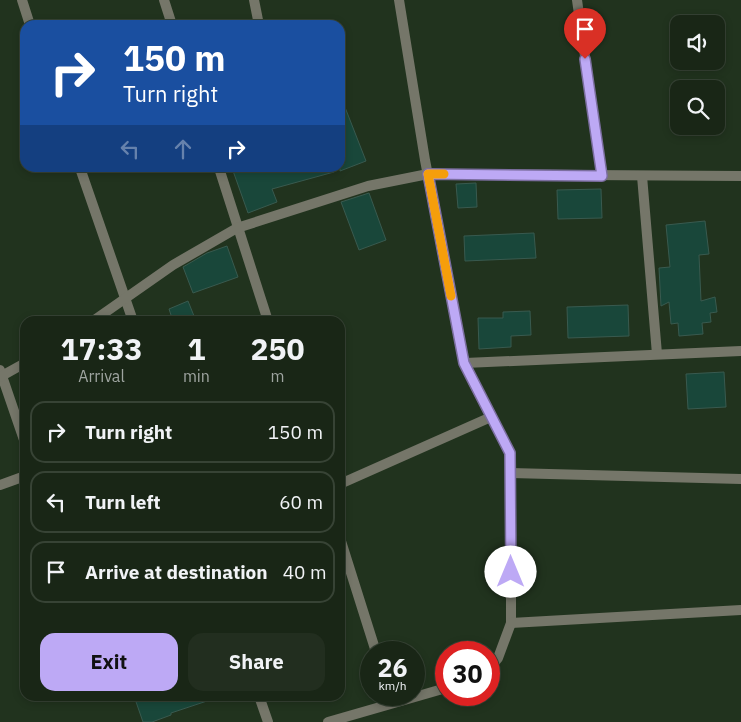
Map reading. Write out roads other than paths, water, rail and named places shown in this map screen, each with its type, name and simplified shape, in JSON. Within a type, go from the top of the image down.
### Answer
[{"type":"street","points":[[22,0],[28,20]]},
{"type":"street","points":[[164,0],[170,20]]},
{"type":"street","points":[[254,0],[258,20]]},
{"type":"street","points":[[398,0],[428,174],[464,363],[510,453],[511,623],[500,653]]},
{"type":"street","points":[[576,0],[602,176]]},
{"type":"street","points":[[81,172],[131,316]]},
{"type":"street","points":[[220,172],[266,316]]},
{"type":"street","points":[[100,316],[172,265],[237,228],[368,186],[428,174],[741,176]]},
{"type":"street","points":[[642,176],[657,354]]},
{"type":"street","points":[[464,363],[741,351]]},
{"type":"street","points":[[20,366],[1,375],[20,429]]},
{"type":"street","points":[[345,482],[491,416]]},
{"type":"street","points":[[511,473],[741,480]]},
{"type":"street","points":[[0,485],[20,478]]},
{"type":"street","points":[[345,554],[373,641]]},
{"type":"street","points":[[511,623],[741,610]]},
{"type":"street","points":[[261,701],[268,722]]},
{"type":"street","points":[[328,722],[371,706]]}]
